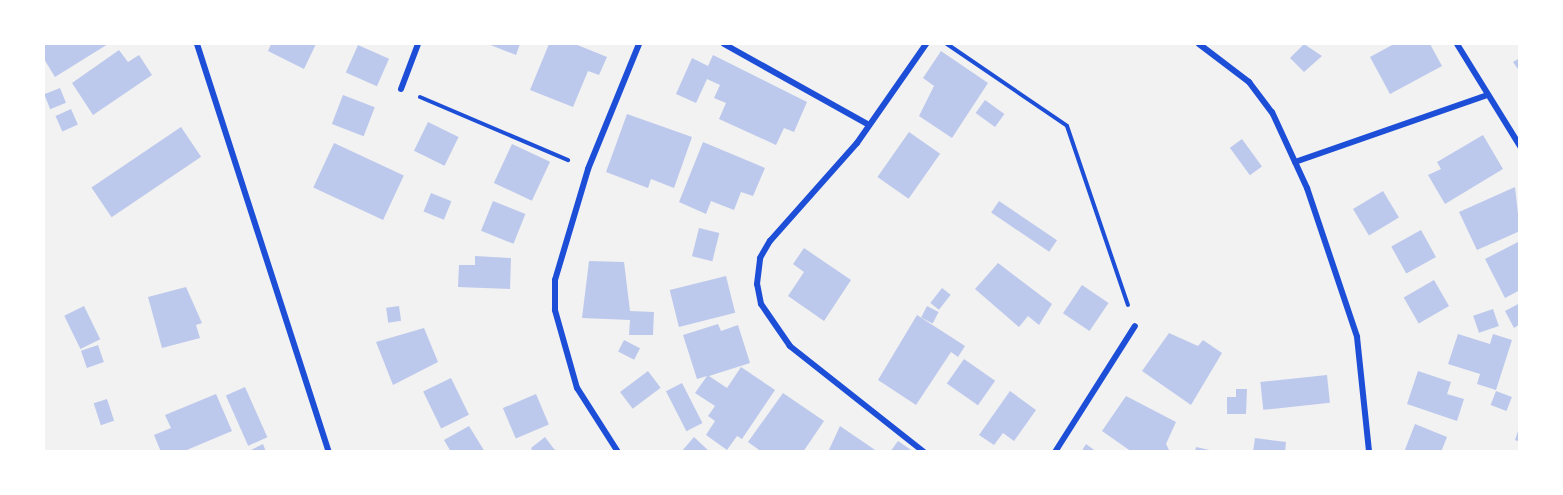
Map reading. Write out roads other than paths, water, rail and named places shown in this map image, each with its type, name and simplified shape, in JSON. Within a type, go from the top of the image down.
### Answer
[{"type":"street","points":[[197,44],[329,452]]},
{"type":"street","points":[[400,89],[418,44]]},
{"type":"street","points":[[618,452],[577,388],[555,310],[555,280],[588,169],[639,44]]},
{"type":"street","points":[[724,44],[869,125]]},
{"type":"street","points":[[924,452],[790,346],[760,304],[757,284],[760,258],[770,241],[869,125],[926,44]]},
{"type":"street","points":[[1199,44],[1249,82],[1272,112],[1295,162],[1335,259],[1357,337],[1369,452]]},
{"type":"street","points":[[1457,44],[1520,146]]},
{"type":"street","points":[[1295,162],[1487,95]]},
{"type":"street","points":[[1055,452],[1135,326]]}]
